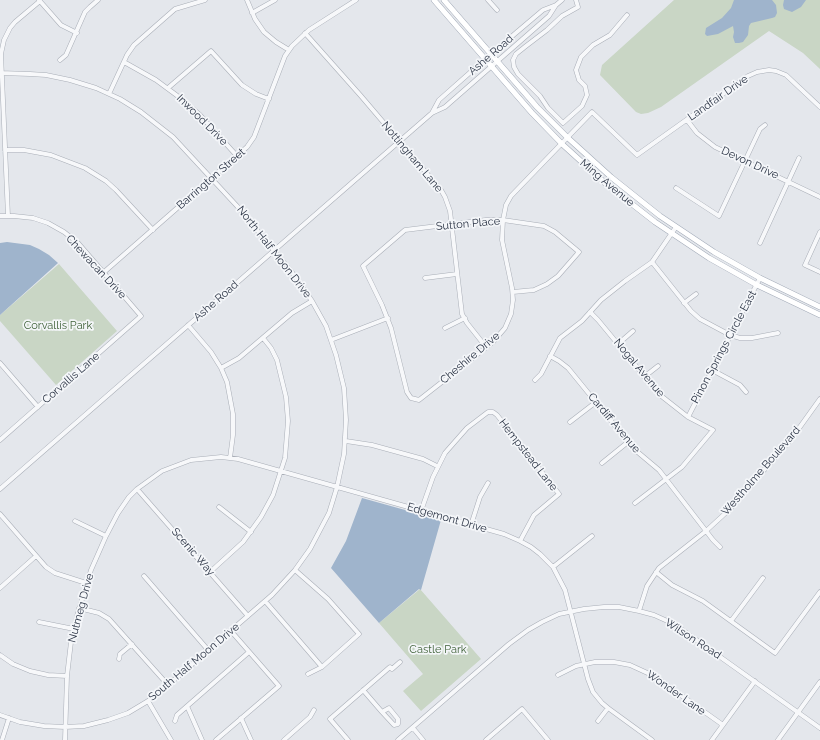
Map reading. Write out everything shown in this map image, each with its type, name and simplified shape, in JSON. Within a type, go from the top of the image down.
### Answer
[{"type":"main road","name":"Ming Avenue","points":[[434,0],[532,113],[562,144],[611,187],[672,234],[709,258],[757,285],[820,315]]},
{"type":"main road","name":"Ming Avenue","points":[[444,0],[537,107],[568,138],[611,177],[676,227],[714,252],[760,278],[820,307]]},
{"type":"street","points":[[8,216],[1,73],[2,46],[6,34],[15,22],[39,0],[61,24],[77,33]]},
{"type":"street","points":[[60,60],[66,55],[86,12],[98,0]]},
{"type":"street","points":[[109,94],[134,45],[175,9],[205,0]]},
{"type":"street","points":[[247,0],[252,13],[264,32],[288,50]]},
{"type":"street","points":[[252,13],[275,0]]},
{"type":"street","name":"Barrington Street","points":[[103,273],[247,147],[254,137],[288,50],[305,33],[356,0]]},
{"type":"street","points":[[488,0],[497,10]]},
{"type":"street","name":"Ashe Road","points":[[0,489],[432,113],[444,107],[498,61],[549,16],[556,5],[562,0]]},
{"type":"street","points":[[576,0],[578,7],[562,16],[547,30],[516,54],[513,60],[514,67],[518,74],[540,96],[548,108],[563,123],[582,106],[587,95],[585,86],[579,80],[576,70],[581,57],[593,45],[610,36],[627,15]]},
{"type":"street","name":"Ashe Road","points":[[432,113],[439,100],[491,54],[543,10],[556,5]]},
{"type":"street","name":"Nottingham Lane","points":[[305,33],[441,190],[448,204],[461,307],[464,318],[486,347]]},
{"type":"street","points":[[168,88],[211,51],[242,85],[256,94],[269,99]]},
{"type":"street","name":"Inwood Drive","points":[[124,62],[168,88],[200,115],[237,156]]},
{"type":"street","name":"Landfair Drive","points":[[637,155],[748,76],[763,70],[775,70],[786,75],[820,107]]},
{"type":"street","name":"North Half Moon Drive","points":[[1,73],[58,77],[84,84],[109,94],[141,112],[164,129],[237,206],[298,280],[312,300],[331,340],[341,371],[344,388],[346,420],[346,442],[342,470],[337,487],[322,528],[310,549],[295,570],[248,616]]},
{"type":"street","name":"Cheshire Drive","points":[[388,318],[396,343],[407,392],[414,399],[419,400],[501,334],[508,322],[512,307],[513,292],[502,240],[503,220],[506,205],[511,196],[592,112],[637,155]]},
{"type":"street","name":"Devon Drive","points":[[687,120],[709,144],[820,196]]},
{"type":"street","points":[[676,188],[718,216],[760,129],[765,125]]},
{"type":"street","points":[[5,150],[24,150],[51,155],[84,168],[100,177],[116,190],[153,230]]},
{"type":"street","points":[[760,243],[799,158]]},
{"type":"street","name":"Chewacan Drive","points":[[0,216],[33,218],[56,227],[78,244],[141,316]]},
{"type":"street","name":"Sutton Place","points":[[388,318],[363,266],[405,230],[486,220],[503,220],[544,226],[555,232],[579,252],[558,276],[547,284],[534,290],[513,292]]},
{"type":"street","points":[[535,380],[541,374],[560,338],[582,321],[601,300],[652,262],[676,227]]},
{"type":"street","points":[[820,232],[805,265],[820,272]]},
{"type":"street","points":[[652,262],[684,303],[700,318],[730,335],[746,339],[778,333]]},
{"type":"street","points":[[425,278],[457,274]]},
{"type":"street","name":"Pinon Springs Circle East","points":[[688,417],[760,278]]},
{"type":"street","points":[[684,303],[696,294]]},
{"type":"street","points":[[221,368],[239,358],[292,313],[312,300]]},
{"type":"street","name":"Nogal Avenue","points":[[590,312],[660,395],[688,417],[713,430],[682,467],[666,479]]},
{"type":"street","name":"Corvallis Lane","points":[[0,440],[141,316]]},
{"type":"street","points":[[331,340],[388,318]]},
{"type":"street","points":[[445,328],[464,318]]},
{"type":"street","points":[[188,325],[211,352],[221,368],[230,393],[233,414],[233,435],[230,458]]},
{"type":"street","points":[[618,344],[633,332]]},
{"type":"street","points":[[210,572],[235,550],[251,532],[268,506],[282,472],[288,434],[286,396],[277,360],[271,348],[263,338]]},
{"type":"street","name":"Cardiff Avenue","points":[[550,356],[568,368],[628,442],[666,479],[720,547]]},
{"type":"street","points":[[0,363],[38,407]]},
{"type":"street","points":[[644,377],[658,366]]},
{"type":"street","points":[[712,370],[740,385],[746,392]]},
{"type":"street","name":"Westholme Boulevard","points":[[640,611],[647,586],[656,572],[664,563],[720,519],[741,497],[792,438],[820,399]]},
{"type":"street","points":[[570,422],[596,402]]},
{"type":"street","name":"Hempstead Lane","points":[[421,511],[437,466],[452,444],[466,428],[488,412],[495,413],[559,494],[534,515],[520,540]]},
{"type":"street","points":[[346,442],[372,445],[427,461],[437,466]]},
{"type":"street","points":[[602,463],[628,442]]},
{"type":"street","name":"Edgemont Drive","points":[[137,488],[153,476],[181,462],[210,457],[230,458],[504,534],[520,540],[540,554],[553,567],[565,590],[593,692],[608,708],[650,740]]},
{"type":"street","points":[[635,503],[666,479]]},
{"type":"street","points":[[471,525],[480,497],[488,483]]},
{"type":"street","name":"Nutmeg Drive","points":[[65,740],[67,676],[74,629],[79,608],[86,584],[106,536],[121,508],[137,488]]},
{"type":"street","name":"Scenic Way","points":[[137,488],[248,616]]},
{"type":"street","points":[[219,507],[251,532]]},
{"type":"street","points":[[0,514],[50,570],[86,584]]},
{"type":"street","points":[[75,521],[106,536]]},
{"type":"street","points":[[553,567],[592,536]]},
{"type":"street","points":[[0,588],[36,556]]},
{"type":"street","points":[[295,570],[328,599],[359,634],[322,666],[308,674]]},
{"type":"street","points":[[656,572],[668,582],[703,601],[775,653],[820,592]]},
{"type":"street","points":[[144,576],[208,650]]},
{"type":"street","points":[[732,621],[763,578]]},
{"type":"street","points":[[265,601],[322,666]]},
{"type":"street","name":"Wilson Road","points":[[398,740],[509,644],[528,630],[548,619],[572,611],[604,607],[618,607],[640,611],[665,620],[685,631],[820,728]]},
{"type":"street","points":[[79,608],[99,613],[110,619],[168,686]]},
{"type":"street","name":"South Half Moon Drive","points":[[0,715],[44,726],[65,727],[84,726],[108,720],[148,702],[248,616]]},
{"type":"street","points":[[38,622],[74,629]]},
{"type":"street","points":[[216,740],[279,686],[231,631]]},
{"type":"street","points":[[119,660],[120,654],[132,644]]},
{"type":"street","points":[[175,721],[177,715],[186,706],[249,652]]},
{"type":"street","points":[[0,656],[13,664],[30,671],[67,676]]},
{"type":"street","points":[[348,740],[330,719],[390,667],[392,670],[400,662]]},
{"type":"street","name":"Wonder Lane","points":[[558,675],[585,664],[595,662],[614,662],[639,668],[654,676],[723,725]]},
{"type":"street","points":[[712,740],[755,681]]},
{"type":"street","points":[[778,740],[820,682]]},
{"type":"street","points":[[364,690],[382,712]]},
{"type":"street","points":[[148,702],[171,740]]},
{"type":"street","points":[[186,706],[202,740]]},
{"type":"street","points":[[598,721],[608,708]]},
{"type":"street","points":[[486,740],[522,709],[548,740]]},
{"type":"street","points":[[284,740],[310,717],[314,710]]},
{"type":"street","points":[[2,740],[10,718]]},
{"type":"street","points":[[241,718],[251,740]]},
{"type":"street","points":[[413,728],[423,740]]},
{"type":"green space","points":[[674,0],[820,0],[820,69],[803,53],[769,31],[661,107],[648,113],[641,114],[636,112],[600,75],[602,65]]},
{"type":"green space","name":"Corvallis Park","points":[[59,264],[117,331],[56,385],[0,321],[0,315]]},
{"type":"green space","name":"Castle Park","points":[[420,589],[481,659],[421,711],[403,691],[423,674],[379,623]]},
{"type":"water","points":[[734,0],[772,0],[776,5],[777,13],[775,17],[751,23],[749,26],[748,35],[743,42],[735,43],[733,37],[733,26],[718,34],[707,36],[705,34],[706,28],[722,18],[731,8]]},
{"type":"water","points":[[784,0],[806,0],[801,7],[792,12],[784,9]]},
{"type":"water","points":[[7,242],[30,245],[49,255],[58,263],[0,315],[0,243]]},
{"type":"water","points":[[362,498],[441,520],[421,590],[419,589],[379,623],[331,568],[346,541]]}]
